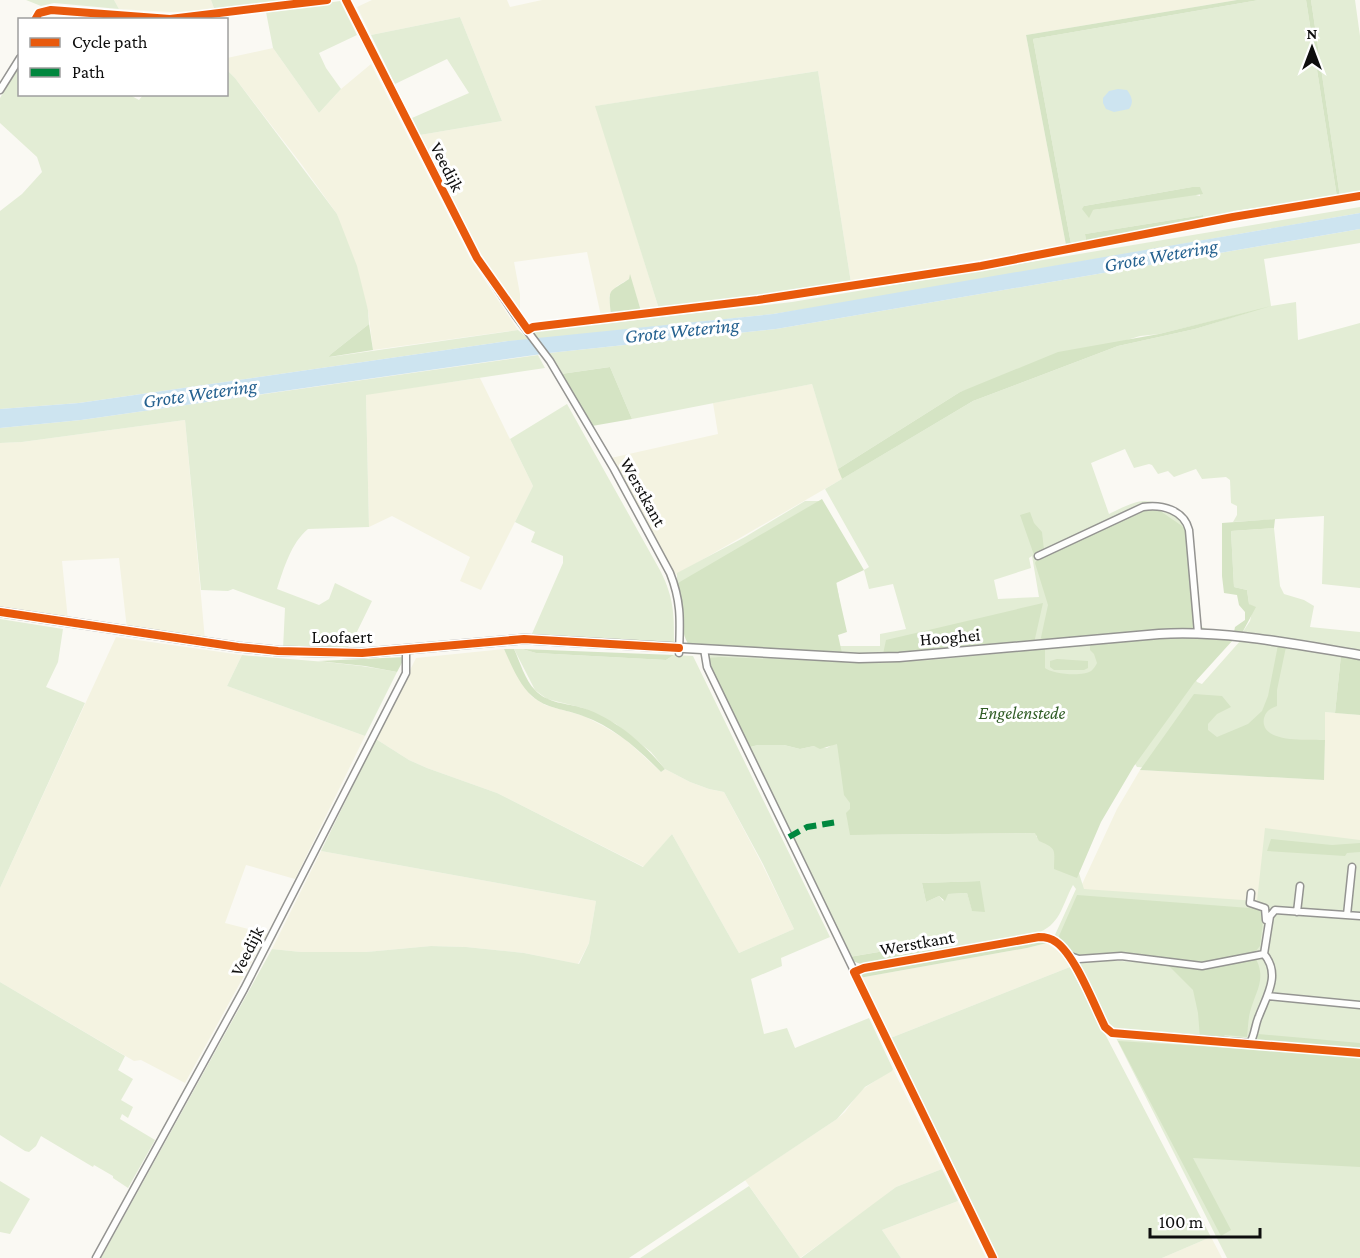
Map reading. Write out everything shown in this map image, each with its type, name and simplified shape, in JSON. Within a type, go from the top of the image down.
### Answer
[{"type":"street","points":[[186,18],[327,0]]},
{"type":"street","name":"Veedijk","points":[[346,0],[477,258],[550,361]]},
{"type":"street","points":[[36,18],[39,13],[51,10],[164,18]]},
{"type":"street","points":[[0,90],[18,61]]},
{"type":"street","name":"Werstkant","points":[[550,361],[614,469],[670,573],[680,604],[679,650]]},
{"type":"street","points":[[1038,555],[1143,507],[1156,505],[1183,515],[1189,530],[1198,633]]},
{"type":"street","name":"Loofaert","points":[[0,612],[268,650],[336,653],[406,650],[524,639],[679,650],[704,649]]},
{"type":"street","name":"Hooghei","points":[[704,649],[859,658],[899,657],[1159,634],[1198,633],[1258,639],[1360,655]]},
{"type":"street","points":[[704,649],[707,667],[993,1258]]},
{"type":"street","name":"Veedijk","points":[[96,1258],[244,989],[406,674],[406,650]]},
{"type":"street","points":[[1347,915],[1352,867]]},
{"type":"street","points":[[1297,912],[1300,886]]},
{"type":"street","points":[[1251,893],[1250,903],[1265,908],[1269,926]]},
{"type":"street","points":[[1269,926],[1270,916],[1275,910],[1360,916]]},
{"type":"street","name":"Werstkant","points":[[854,972],[864,968],[1039,937],[1055,941],[1070,957],[1105,1027],[1112,1033],[1250,1043],[1273,977],[1271,964],[1264,954],[1269,926]]},
{"type":"street","points":[[1070,957],[1079,959],[1121,956],[1202,966],[1264,954]]},
{"type":"street","points":[[1268,996],[1360,1005]]},
{"type":"green space","points":[[26,0],[114,0],[119,9],[54,3],[41,6]]},
{"type":"green space","points":[[114,0],[211,0],[215,11],[170,12],[119,9]]},
{"type":"green space","points":[[211,0],[293,0],[215,11]]},
{"type":"green space","points":[[372,0],[507,0],[510,7],[542,0],[1237,0],[1026,35],[1066,245],[851,283],[818,71],[596,106],[659,309],[641,311],[630,276],[609,296],[611,315],[601,316],[587,252],[514,262],[520,294],[520,313],[503,293],[466,230],[420,135],[502,121],[460,17],[371,35],[357,7]]},
{"type":"green space","points":[[1237,0],[1259,0],[1033,39],[1071,244],[1066,245],[1026,35]]},
{"type":"green space","points":[[1259,0],[1306,0],[1337,197],[1233,211],[1233,215],[1204,220],[1203,215],[1085,234],[1086,241],[1071,244],[1033,39]],"holes":[[[1200,187],[1200,196],[1192,194],[1093,210],[1084,206]]]},
{"type":"green space","points":[[1306,0],[1311,0],[1340,197],[1337,197]]},
{"type":"green space","points":[[1311,0],[1355,0],[1360,36],[1360,193],[1340,197]]},
{"type":"green space","points":[[340,1],[357,35],[319,53],[326,68],[341,89],[319,113],[273,48],[266,12]]},
{"type":"green space","points":[[460,17],[502,121],[420,135],[412,118],[469,93],[447,59],[395,84],[371,35]]},
{"type":"green space","points":[[273,48],[319,113],[341,89],[371,64],[470,258],[518,330],[373,350],[368,310],[337,214],[302,165],[228,71],[228,58]]},
{"type":"green space","points":[[18,68],[18,96],[132,96],[139,100],[142,96],[228,96],[228,71],[337,214],[357,266],[368,310],[369,324],[330,357],[518,330],[530,340],[508,341],[79,403],[0,409],[0,211],[22,194],[42,172],[37,157],[0,123],[0,98]]},
{"type":"green space","points":[[818,71],[851,283],[659,309],[595,106]]},
{"type":"green space","points":[[1200,187],[1203,194],[1093,210],[1089,218],[1082,209],[1084,206]]},
{"type":"green space","points":[[1360,207],[1360,213],[826,306],[773,314],[538,339],[532,332],[792,302]]},
{"type":"green space","points":[[1203,215],[1204,220],[1086,241],[1085,234]]},
{"type":"green space","name":"Engelenstede","points":[[1360,229],[1360,243],[1264,259],[1271,306],[1296,302],[1298,340],[1360,323],[1360,588],[1322,584],[1324,516],[1233,522],[1237,515],[1237,506],[1231,503],[1230,480],[1226,477],[1202,479],[1196,469],[1174,477],[1168,471],[1158,474],[1149,464],[1134,468],[1125,449],[1091,463],[1109,514],[1131,504],[1145,501],[1182,513],[1189,622],[1220,634],[1190,670],[1197,682],[1202,684],[1241,640],[1341,655],[1335,713],[1325,712],[1325,740],[1318,740],[1317,779],[1137,767],[1130,756],[1076,864],[1084,889],[1257,901],[1265,828],[1360,840],[1360,1258],[1227,1258],[1114,1034],[1076,964],[1120,961],[1168,964],[1069,949],[1054,937],[1076,889],[1073,885],[1055,920],[1050,926],[1035,934],[934,952],[931,943],[849,957],[746,748],[758,745],[784,745],[800,749],[814,746],[827,748],[832,745],[745,743],[700,646],[685,634],[677,585],[677,573],[745,537],[805,501],[820,501],[843,622],[835,634],[835,646],[880,646],[880,634],[906,629],[893,584],[869,589],[864,570],[869,567],[825,489],[973,401],[1118,346],[1195,329],[1253,311],[1159,334],[1140,336],[960,392],[838,469],[812,384],[632,419],[610,367],[561,374],[549,353],[776,329]],"holes":[[[1032,556],[1039,597],[998,599],[994,580],[1031,568],[1029,558]],[[1046,828],[1036,837],[1036,833],[850,835]],[[980,881],[972,910],[967,893],[947,894],[943,901],[939,896],[926,902],[922,883]]]},
{"type":"green space","points":[[630,274],[641,311],[611,315],[611,292],[629,279]]},
{"type":"green space","points":[[1271,306],[1195,329],[1118,346],[973,401],[842,479],[838,469],[960,392],[1058,352],[1159,334]]},
{"type":"green space","points":[[369,324],[373,350],[329,357],[331,354]]},
{"type":"green space","points":[[538,355],[545,368],[366,395],[369,527],[308,529],[297,541],[285,564],[277,589],[319,605],[329,599],[335,583],[372,601],[351,644],[346,649],[283,649],[285,608],[233,589],[228,591],[201,590],[185,420],[0,443],[0,428],[81,420]]},
{"type":"green space","points":[[610,367],[632,419],[592,426],[561,374]]},
{"type":"green space","points":[[480,378],[533,486],[481,590],[460,581],[470,557],[392,516],[369,527],[366,394]]},
{"type":"green space","points":[[812,384],[842,479],[676,575],[611,458],[718,434],[713,403]]},
{"type":"green space","points":[[567,404],[661,572],[669,590],[674,623],[674,643],[531,636],[563,563],[563,556],[531,542],[535,532],[515,522],[533,486],[510,439]]},
{"type":"green space","points":[[185,420],[205,640],[127,629],[119,558],[62,561],[68,620],[0,610],[0,443]]},
{"type":"green space","points":[[822,499],[864,570],[836,583],[847,632],[838,635],[842,653],[689,645],[682,624],[678,583]]},
{"type":"green space","points":[[1150,504],[1185,528],[1194,629],[1040,642],[1048,605],[1036,561]]},
{"type":"green space","points":[[1030,512],[1034,523],[1042,532],[1044,550],[1034,555],[1020,515]]},
{"type":"green space","points":[[1275,519],[1274,528],[1231,531],[1234,587],[1247,590],[1249,604],[1256,607],[1242,633],[1234,632],[1235,627],[1245,620],[1245,612],[1239,605],[1237,595],[1224,593],[1222,523]]},
{"type":"green space","points":[[1274,528],[1280,586],[1284,594],[1304,600],[1314,606],[1310,627],[1360,632],[1360,651],[1242,633],[1250,621],[1253,607],[1249,604],[1247,590],[1234,587],[1231,531]]},
{"type":"green space","points":[[1043,603],[1034,643],[959,651],[883,654],[886,640]]},
{"type":"green space","points":[[0,619],[63,629],[58,662],[46,687],[85,703],[0,888]]},
{"type":"green space","points":[[116,637],[242,655],[227,686],[365,736],[295,879],[246,865],[225,923],[267,934],[185,1083],[141,1060],[134,1061],[0,982],[0,888]]},
{"type":"green space","name":"Engelenstede","points":[[1172,637],[1233,640],[1194,683],[1134,766],[1101,822],[1077,878],[1054,869],[1054,851],[1039,841],[1035,833],[850,835],[846,813],[850,809],[850,803],[844,795],[837,744],[820,749],[814,746],[800,749],[784,745],[758,745],[746,748],[706,658],[874,663],[933,660],[1045,649],[1045,668],[1054,672],[1074,674],[1087,673],[1097,664],[1090,645]]},
{"type":"green space","points":[[1278,645],[1286,647],[1277,690],[1277,706],[1266,713],[1264,726],[1277,736],[1325,740],[1324,780],[1140,770],[1194,694],[1222,696],[1231,707],[1217,714],[1208,724],[1208,730],[1217,737],[1248,724],[1262,711],[1268,696]]},
{"type":"green space","points":[[504,649],[531,696],[545,705],[584,716],[605,727],[625,739],[661,772],[665,769],[690,782],[724,792],[794,929],[739,953],[672,834],[644,867],[497,793],[409,760],[376,739],[416,658]]},
{"type":"green space","points":[[504,649],[514,649],[528,681],[540,695],[552,701],[583,708],[618,725],[648,750],[665,769],[661,772],[634,747],[605,726],[538,700],[519,680]]},
{"type":"green space","points":[[514,649],[536,653],[666,660],[674,655],[693,656],[830,937],[781,958],[782,966],[751,979],[764,1034],[787,1028],[795,1048],[869,1018],[892,1071],[865,1087],[837,1119],[629,1258],[101,1258],[272,949],[301,952],[366,952],[431,946],[466,947],[524,953],[579,964],[589,943],[596,901],[321,851],[376,739],[409,760],[497,793],[643,867],[672,834],[739,953],[794,929],[763,864],[724,792],[690,782],[665,769],[651,752],[616,724],[583,708],[547,699],[535,690]]},
{"type":"green space","points":[[522,649],[674,655],[666,660],[536,653]]},
{"type":"green space","points":[[242,655],[397,672],[365,736],[227,686]]},
{"type":"green space","points":[[1341,655],[1360,658],[1360,715],[1335,713]]},
{"type":"green space","points":[[405,657],[397,672],[318,661]]},
{"type":"green space","points":[[1057,659],[1088,661],[1088,668],[1054,670],[1050,667],[1050,661]]},
{"type":"green space","points":[[1325,712],[1360,715],[1360,843],[1263,909],[1077,895],[1117,809],[1140,770],[1324,780]]},
{"type":"green space","points":[[1271,839],[1332,845],[1360,843],[1360,852],[1347,853],[1345,856],[1267,851]]},
{"type":"green space","points":[[321,851],[596,901],[589,943],[578,964],[524,953],[466,947],[431,946],[366,952],[301,952],[272,949]]},
{"type":"green space","points":[[980,881],[985,912],[972,911],[967,893],[948,894],[945,901],[939,896],[926,902],[922,883]]},
{"type":"green space","points":[[1077,895],[1263,909],[1260,946],[1255,952],[1202,964],[1133,956],[1078,958],[1066,949],[1059,936]]},
{"type":"green space","points":[[1032,940],[1047,943],[859,978],[864,972]]},
{"type":"green space","points":[[932,943],[934,952],[864,965],[849,957]]},
{"type":"green space","points":[[1047,943],[1062,954],[1070,967],[888,1039],[859,978],[1027,948]]},
{"type":"green space","points":[[1255,957],[1260,978],[1250,1012],[1247,1037],[1225,1035],[1220,1040],[1200,1038],[1193,990],[1169,966],[1203,967]]},
{"type":"green space","points":[[1070,967],[1211,1237],[1162,1258],[998,1258],[888,1039]]},
{"type":"green space","points":[[0,982],[125,1056],[118,1070],[133,1079],[121,1100],[133,1107],[128,1118],[122,1114],[120,1119],[155,1140],[128,1188],[113,1176],[94,1165],[93,1167],[41,1136],[36,1146],[29,1152],[0,1135]]},
{"type":"green space","points":[[1258,1034],[1360,1043],[1360,1050],[1257,1043],[1253,1041]]},
{"type":"green space","points":[[1118,1041],[1360,1056],[1360,1167],[1193,1158],[1231,1230],[1221,1236]]},
{"type":"green space","points":[[893,1069],[942,1169],[896,1187],[800,1258],[745,1180],[837,1119],[860,1091]]},
{"type":"green space","points":[[942,1169],[958,1201],[882,1230],[901,1258],[801,1258],[896,1187]]},
{"type":"green space","points":[[0,1181],[30,1199],[10,1234],[0,1232]]},
{"type":"green space","points":[[749,1186],[800,1258],[640,1258]]},
{"type":"green space","points":[[958,1201],[986,1258],[901,1258],[882,1230]]},
{"type":"green space","points":[[1211,1237],[1222,1258],[1162,1258]]},
{"type":"water","points":[[1127,90],[1132,104],[1129,109],[1114,112],[1106,109],[1103,98],[1109,91]]},
{"type":"water","name":"Grote Wetering","points":[[1360,213],[1360,229],[776,329],[549,353],[81,420],[0,428],[0,409],[79,403],[508,341],[773,314]]},
{"type":"marked path","points":[[789,837],[807,827],[837,822]]},
{"type":"cycle path","points":[[178,18],[327,0]]},
{"type":"cycle path","points":[[346,0],[477,258],[528,330],[533,327],[758,300],[981,266],[1233,217],[1360,196]]},
{"type":"cycle path","points":[[36,18],[39,13],[51,10],[157,18]]},
{"type":"cycle path","points":[[0,612],[278,651],[362,653],[524,639],[679,648]]},
{"type":"cycle path","points":[[993,1258],[854,972],[864,968],[1044,937],[1063,948],[1084,981],[1105,1027],[1112,1033],[1360,1053]]}]
